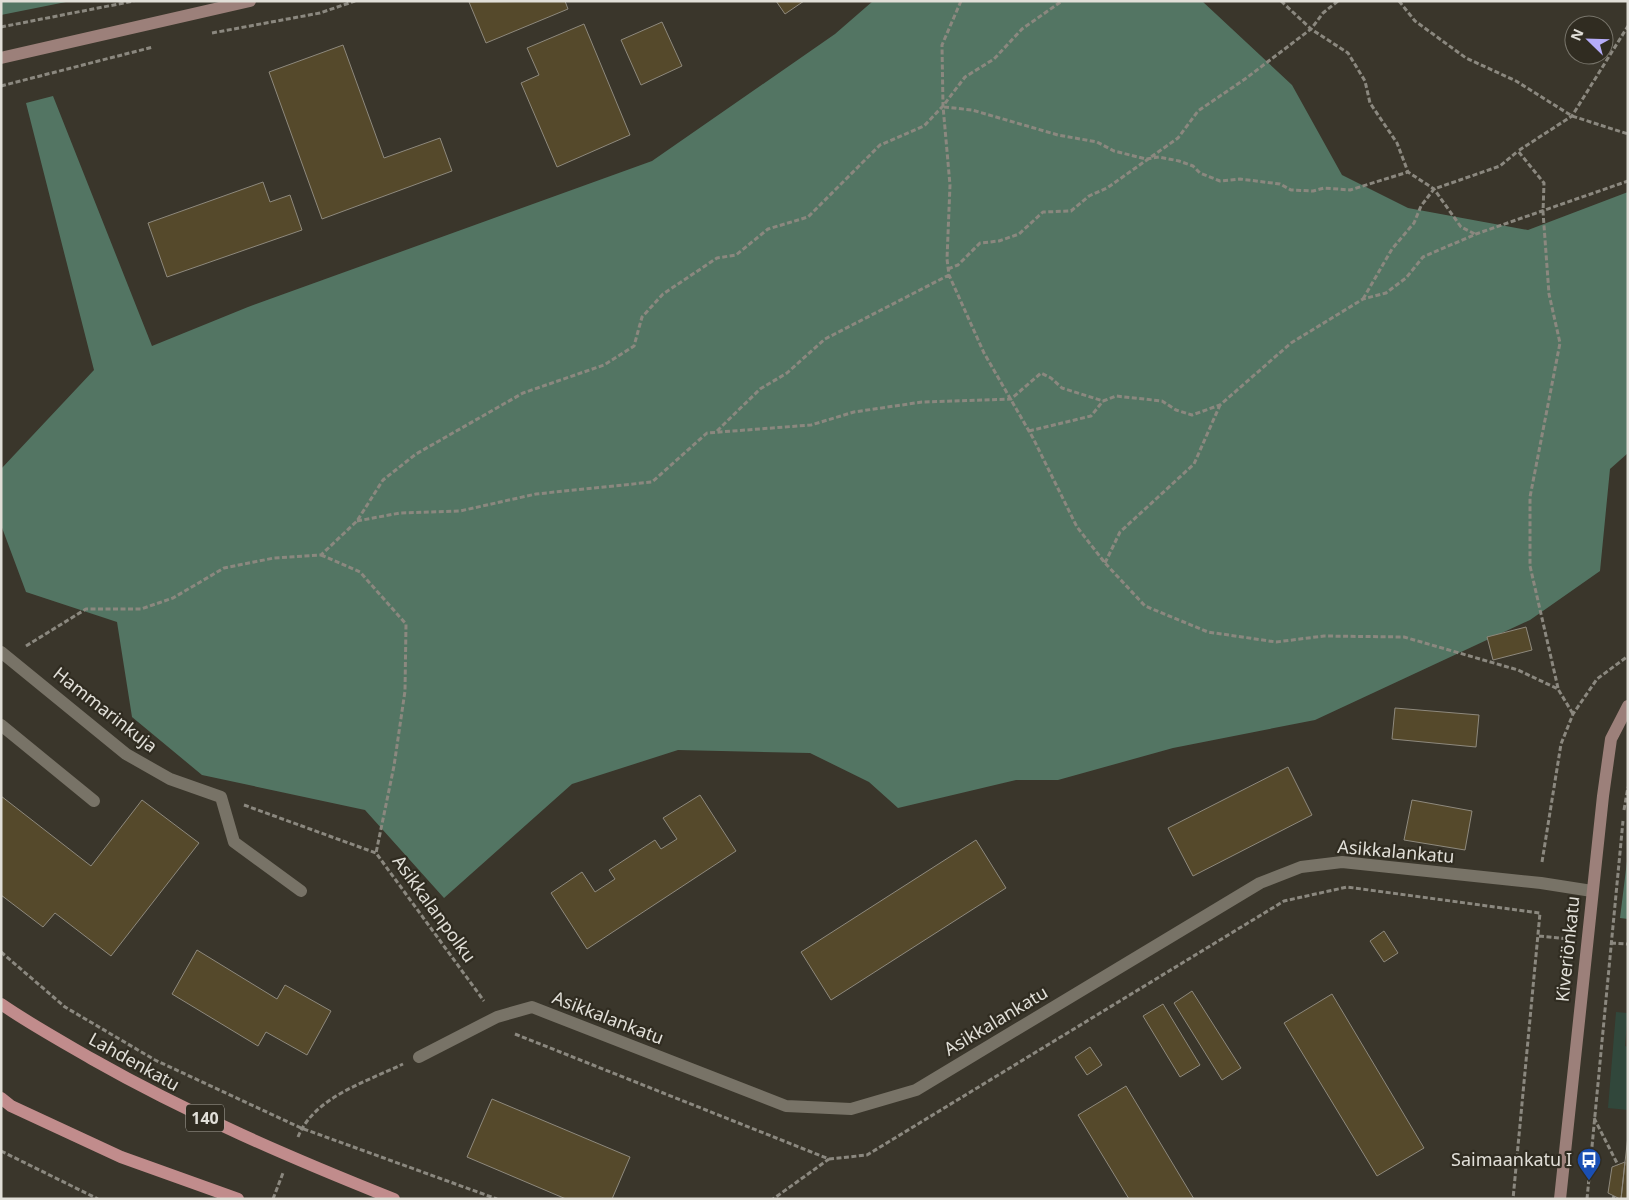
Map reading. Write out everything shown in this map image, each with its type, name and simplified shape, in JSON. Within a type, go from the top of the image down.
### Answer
[{"type":"main road","name":"Lahdenkatu","points":[[1,1004],[24,1020],[152,1093],[290,1157],[394,1199]]},
{"type":"main road","points":[[1,1098],[11,1106],[121,1157],[238,1199]]},
{"type":"street","points":[[1,58],[250,1]]},
{"type":"street","name":"Hammarinkuja","points":[[5,654],[126,754],[170,779],[221,797]]},
{"type":"street","name":"Kiveriönkatu","points":[[1560,1199],[1592,890],[1611,739],[1628,706]]},
{"type":"street","points":[[1,725],[94,801]]},
{"type":"street","points":[[221,797],[234,842],[302,891]]},
{"type":"street","name":"Asikkalankatu","points":[[419,1056],[497,1017],[532,1007],[786,1106],[851,1110],[916,1090],[1260,883],[1301,868],[1342,862],[1592,890]]},
{"type":"path","points":[[1,27],[134,1]]},
{"type":"path","points":[[208,34],[320,13],[356,1]]},
{"type":"path","points":[[961,1],[942,44],[943,106],[950,185],[948,275],[984,353],[1029,431],[1077,527],[1104,563],[1145,606],[1208,632],[1276,642],[1324,636],[1404,637],[1518,670],[1558,688]]},
{"type":"path","points":[[321,555],[357,521],[384,480],[416,454],[524,393],[604,365],[634,346],[642,316],[663,294],[717,258],[736,255],[768,229],[808,217],[880,145],[924,126],[943,106],[965,77],[994,59],[1022,29],[1062,1]]},
{"type":"path","points":[[1281,1],[1312,29],[1348,53],[1365,81],[1370,103],[1397,143],[1408,172],[1434,189],[1461,227],[1476,234]]},
{"type":"path","points":[[948,269],[958,265],[980,243],[999,241],[1019,234],[1043,212],[1070,211],[1089,196],[1107,188],[1178,138],[1198,111],[1245,80],[1312,29],[1323,13],[1338,1]]},
{"type":"path","points":[[1399,1],[1415,21],[1466,58],[1516,81],[1572,116],[1628,134]]},
{"type":"path","points":[[1363,299],[1392,249],[1414,223],[1421,206],[1434,189],[1500,166],[1518,151],[1572,116],[1628,26]]},
{"type":"path","points":[[1,86],[162,44]]},
{"type":"path","points":[[943,106],[972,110],[1058,135],[1097,142],[1114,151],[1146,159],[1159,157],[1179,160],[1192,166],[1200,173],[1220,181],[1240,179],[1280,184],[1291,190],[1312,191],[1324,188],[1350,190],[1408,172]]},
{"type":"path","points":[[1518,151],[1544,183],[1543,212],[1548,294],[1560,343],[1530,497],[1530,566],[1558,688],[1573,714]]},
{"type":"path","points":[[1029,431],[1091,416],[1103,401],[1116,396],[1162,401],[1176,410],[1192,416],[1220,405],[1291,343],[1363,299],[1386,292],[1406,278],[1422,257],[1476,234],[1628,181]]},
{"type":"path","points":[[716,432],[760,390],[787,374],[826,339],[948,275]]},
{"type":"path","points":[[357,521],[400,513],[460,511],[536,494],[652,482],[706,433],[811,425],[854,412],[922,402],[1011,399],[1041,374],[1051,378],[1062,388],[1103,401]]},
{"type":"path","points":[[1104,563],[1120,532],[1194,464],[1220,405]]},
{"type":"path","points":[[5,654],[86,609],[141,609],[173,598],[224,568],[274,558],[321,555],[360,572],[406,624],[405,691],[394,766],[376,853]]},
{"type":"path","points":[[1542,854],[1561,744],[1573,714],[1598,680],[1628,656]]},
{"type":"path","points":[[1587,1199],[1628,787]]},
{"type":"path","name":"Asikkalanpolku","points":[[221,797],[376,853],[506,1030],[829,1159]]},
{"type":"path","points":[[773,1199],[829,1159],[867,1154],[1284,901],[1347,887],[1540,913],[1512,1199]]},
{"type":"path","points":[[1,952],[65,1007],[147,1056],[301,1128],[496,1199]]},
{"type":"path","points":[[273,1199],[301,1128],[325,1102],[419,1056]]},
{"type":"path","points":[[1594,1118],[1618,1164]]},
{"type":"path","points":[[1,1151],[98,1199]]},
{"type":"green space","points":[[1,1],[71,1],[1,15]]},
{"type":"green space","points":[[873,1],[1202,1],[1292,85],[1342,175],[1408,208],[1528,230],[1628,192],[1628,453],[1610,469],[1600,571],[1530,620],[1315,720],[1173,748],[1058,780],[1016,780],[898,808],[869,782],[810,753],[678,750],[572,784],[444,898],[365,810],[202,775],[132,717],[117,622],[26,592],[1,525],[1,469],[94,370],[26,103],[53,96],[152,346],[248,307],[652,161],[835,34]]},
{"type":"green space","points":[[1628,853],[1628,919],[1620,918]]},
{"type":"green space","points":[[1616,1012],[1628,1013],[1625,1046],[1628,1047],[1628,1110],[1608,1108]]},
{"type":"building","points":[[565,1],[568,9],[486,43],[469,2]]},
{"type":"building","points":[[776,1],[804,1],[785,14]]},
{"type":"building","points":[[662,22],[682,66],[641,85],[621,40]]},
{"type":"building","points":[[584,24],[630,135],[557,167],[521,83],[539,75],[527,48]]},
{"type":"building","points":[[343,45],[384,158],[440,138],[452,171],[322,219],[269,72]]},
{"type":"building","points":[[263,182],[270,202],[290,195],[302,230],[167,277],[148,223]]},
{"type":"building","points":[[1526,627],[1532,650],[1493,660],[1487,637]]},
{"type":"building","points":[[1395,708],[1479,715],[1476,747],[1392,739]]},
{"type":"building","points":[[1288,767],[1312,815],[1193,876],[1168,828]]},
{"type":"building","points":[[700,795],[736,851],[587,949],[551,893],[582,872],[595,892],[615,879],[609,870],[655,840],[661,849],[677,839],[663,818]]},
{"type":"building","points":[[1,796],[91,866],[142,800],[199,843],[111,956],[55,913],[43,927],[1,895]]},
{"type":"building","points":[[1412,800],[1472,811],[1465,850],[1404,840]]},
{"type":"building","points":[[976,840],[1006,888],[831,1000],[801,952]]},
{"type":"building","points":[[1384,931],[1398,953],[1384,962],[1370,941]]},
{"type":"building","points":[[197,950],[277,999],[285,985],[331,1011],[307,1055],[266,1032],[258,1046],[172,994]]},
{"type":"building","points":[[1192,991],[1241,1068],[1222,1080],[1174,1003]]},
{"type":"building","points":[[1332,994],[1424,1148],[1377,1176],[1284,1023]]},
{"type":"building","points":[[1163,1004],[1200,1065],[1180,1077],[1143,1016]]},
{"type":"building","points":[[1090,1047],[1102,1065],[1087,1075],[1075,1057]]},
{"type":"building","points":[[1126,1086],[1194,1199],[1129,1199],[1078,1115]]},
{"type":"building","points":[[492,1099],[630,1157],[612,1199],[566,1199],[467,1157]]},
{"type":"building","points":[[1628,1136],[1628,1199],[1621,1199],[1625,1162]]},
{"type":"building","points":[[1625,1162],[1620,1199],[1608,1193],[1612,1167]]},
{"type":"place","name":"Saimaankatu I","points":[[1589,1181]]}]
